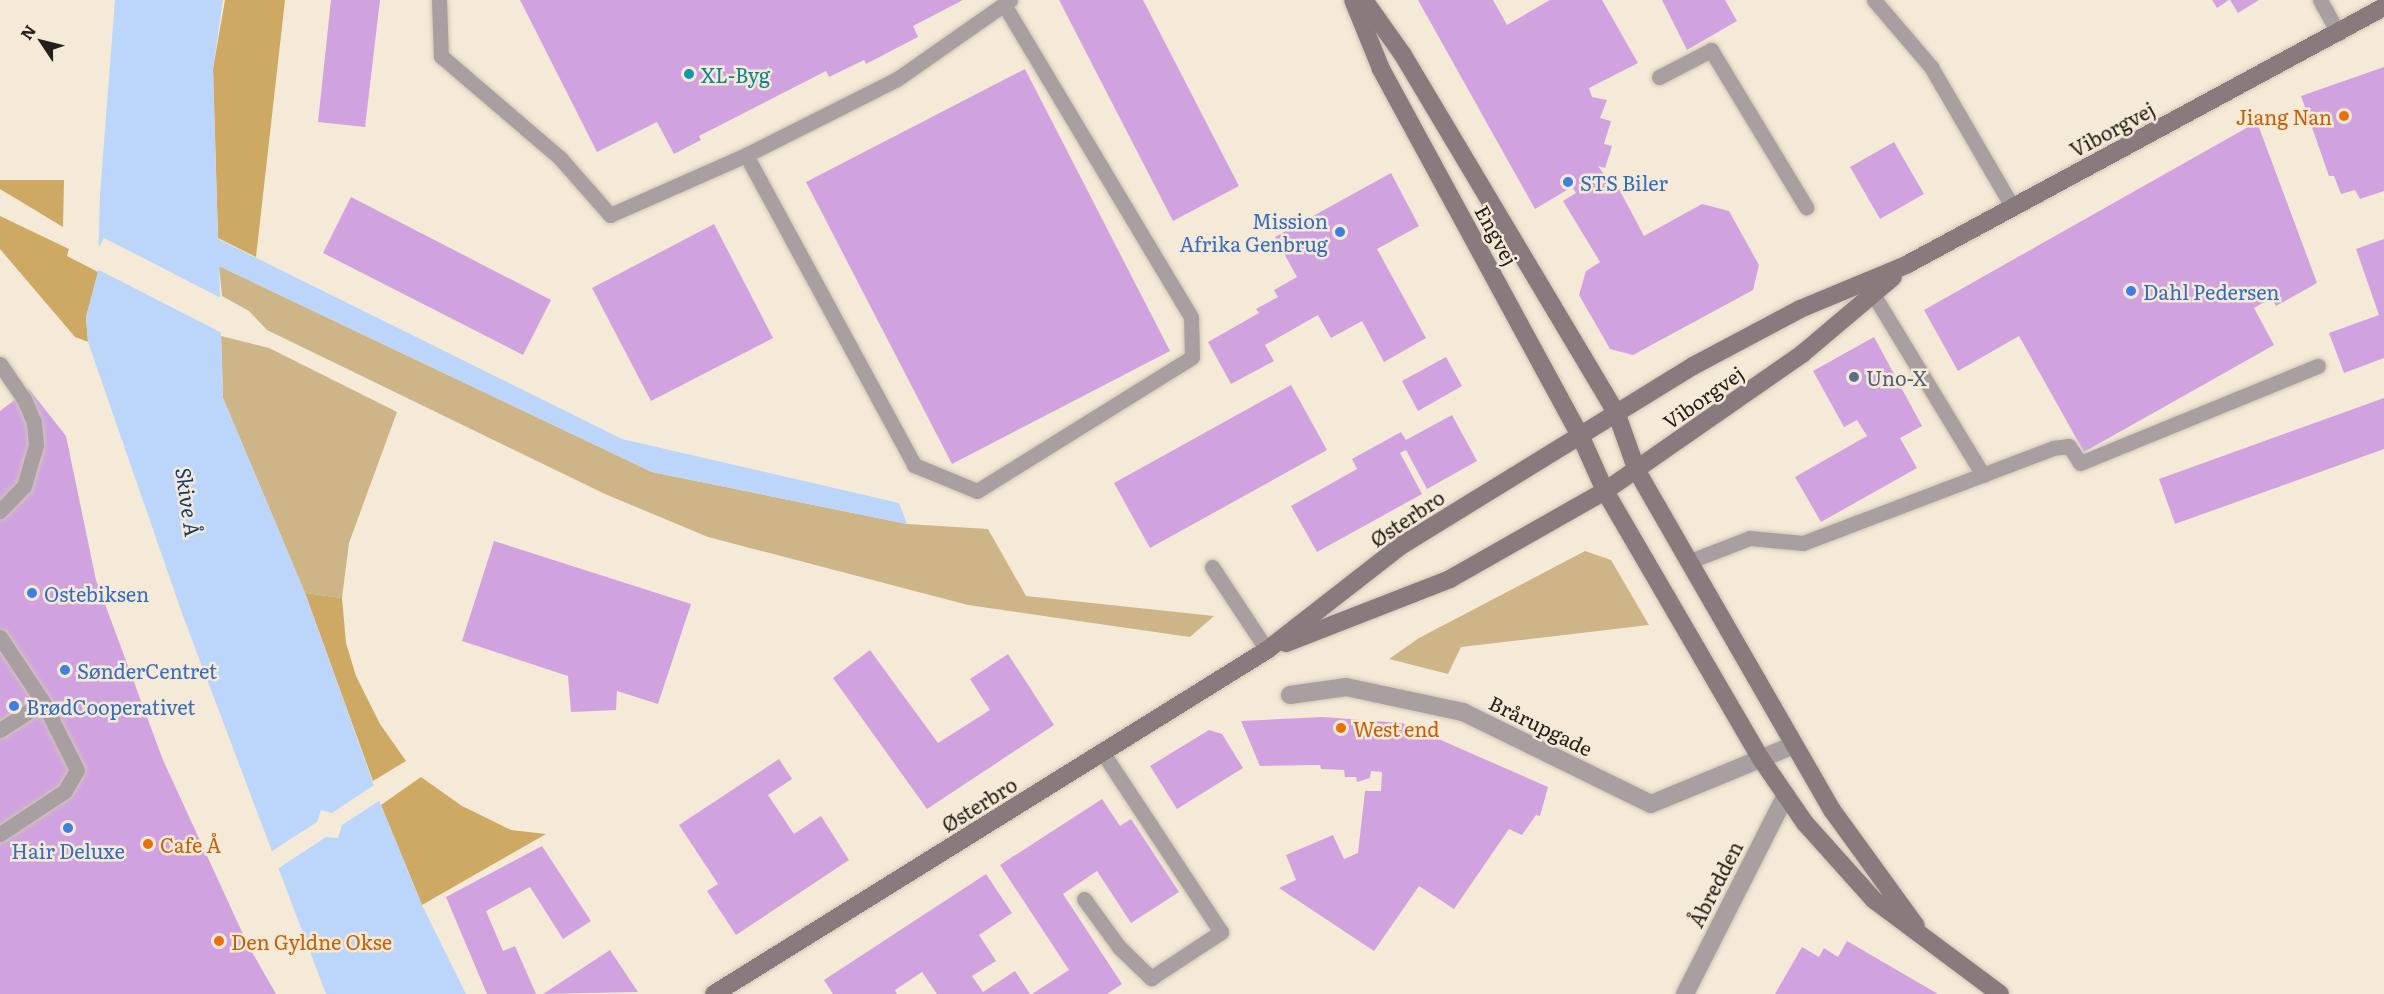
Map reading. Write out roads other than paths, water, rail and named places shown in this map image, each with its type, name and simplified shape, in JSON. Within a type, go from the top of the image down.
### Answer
[{"type":"street","name":"Engvej","points":[[1353,0],[1381,69],[1580,435],[1605,491]]},
{"type":"street","name":"Engvej","points":[[1364,0],[1403,55],[1616,412],[1637,471]]},
{"type":"street","name":"Viborgvej","points":[[1580,435],[1616,412],[1800,309],[1906,265],[2384,7]]},
{"type":"street","name":"Viborgvej","points":[[1605,491],[1637,471],[1802,354],[1906,265]]},
{"type":"street","name":"Østerbro","points":[[714,994],[1267,650],[1402,545],[1580,435]]},
{"type":"street","points":[[1637,471],[1832,810],[1926,940]]},
{"type":"street","name":"Østerbro","points":[[1267,650],[1450,579],[1605,491]]},
{"type":"street","points":[[1605,491],[1761,759],[1805,823],[1874,900],[2000,994]]},
{"type":"street","name":"Brårupgade","points":[[1290,695],[1346,687],[1463,712],[1650,804],[1794,746]]},
{"type":"street","name":"Åbredden","points":[[1685,994],[1786,795]]},
{"type":"lane","points":[[439,0],[441,56],[560,158],[610,215],[746,154],[897,79],[1007,2],[1191,317],[1192,357],[977,491],[914,465],[746,154]]},
{"type":"lane","points":[[1874,0],[1931,67],[2013,208]]},
{"type":"lane","points":[[2320,0],[2338,33]]},
{"type":"lane","points":[[1659,76],[1711,50],[1806,207]]},
{"type":"lane","points":[[1873,294],[1983,475]]},
{"type":"lane","points":[[0,364],[24,399],[34,422],[36,445],[24,486],[0,511]]},
{"type":"lane","points":[[1690,561],[1750,537],[1803,543],[1983,475],[2069,446],[2080,463],[2318,366]]},
{"type":"lane","points":[[1212,567],[1267,650]]},
{"type":"lane","points":[[0,637],[43,702],[75,760],[75,776],[65,791],[0,834]]},
{"type":"lane","points":[[0,730],[43,702]]},
{"type":"lane","points":[[1084,899],[1119,947],[1150,978],[1221,932],[1103,753]]},
{"type":"water","name":"Skive Å","points":[[115,0],[223,0],[213,69],[218,239],[622,439],[899,503],[907,524],[652,472],[219,266],[223,398],[305,593],[381,805],[422,905],[466,994],[326,994],[183,616],[88,342],[86,317],[98,272],[100,194]]},
{"type":"place","name":"XL-Byg","points":[[689,74]]},
{"type":"place","name":"Jiang Nan","points":[[2344,116]]},
{"type":"place","name":"STS Biler","points":[[1568,182]]},
{"type":"place","name":"Mission Afrika Genbrug","points":[[1340,232]]},
{"type":"place","name":"Dahl Pedersen","points":[[2131,291]]},
{"type":"place","name":"Uno-X","points":[[1854,377]]},
{"type":"place","name":"Ostebiksen","points":[[32,593]]},
{"type":"place","name":"SønderCentret","points":[[65,670]]},
{"type":"place","name":"BrødCooperativet","points":[[14,706]]},
{"type":"place","name":"West end","points":[[1341,728]]},
{"type":"place","name":"Hair Deluxe","points":[[68,828]]},
{"type":"place","name":"Cafe Å","points":[[148,844]]},
{"type":"place","name":"Den Gyldne Okse","points":[[219,941]]}]
